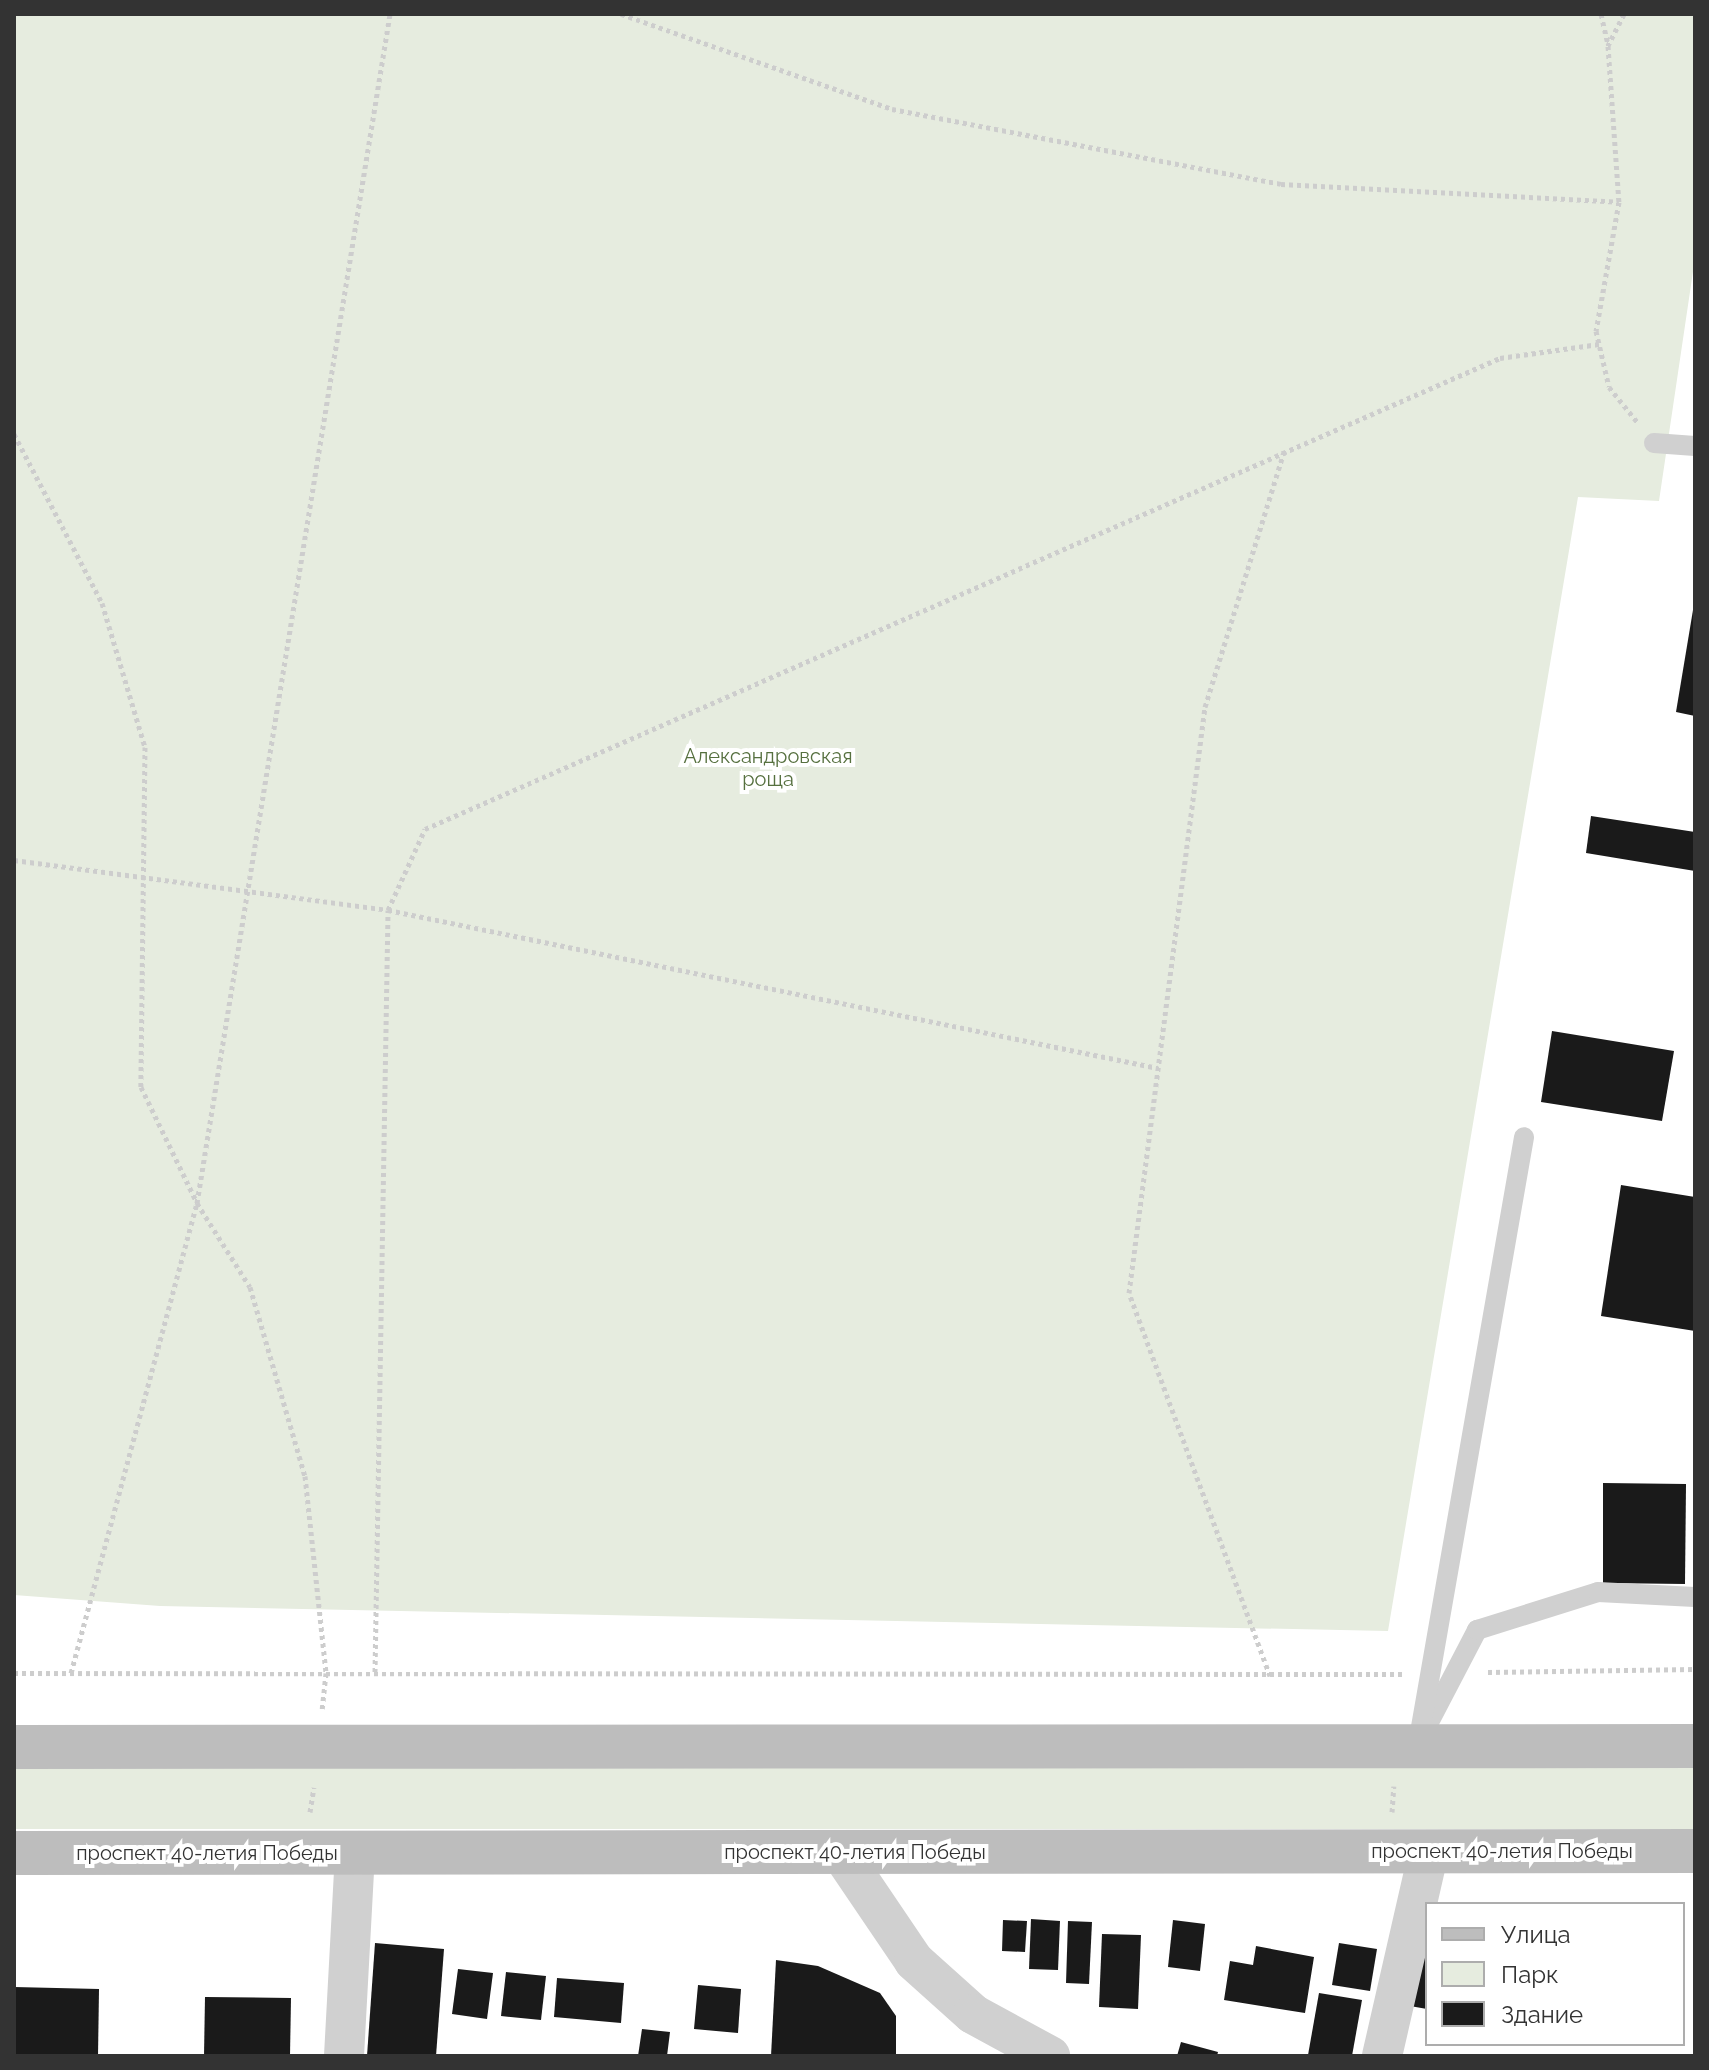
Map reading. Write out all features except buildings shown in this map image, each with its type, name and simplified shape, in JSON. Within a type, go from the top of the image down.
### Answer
[{"type":"main road","points":[[14,1747],[1695,1746]]},
{"type":"main road","name":"проспект 40-летия Победы","points":[[14,1853],[1695,1851]]},
{"type":"street","points":[[1382,2056],[1409,1852]]},
{"type":"street","points":[[344,2056],[355,1853]]},
{"type":"street","points":[[841,1853],[914,1961],[973,2014],[1050,2056]]},
{"type":"lane","points":[[1654,443],[1695,446]]},
{"type":"lane","points":[[1408,1744],[1428,1674],[1524,1137]]},
{"type":"lane","points":[[1408,1744],[1456,1672],[1477,1630],[1598,1592],[1695,1597]]},
{"type":"path","points":[[71,1673],[197,1203],[250,892],[390,14]]},
{"type":"path","points":[[621,14],[892,109],[1281,184],[1619,202]]},
{"type":"path","points":[[1601,14],[1608,46],[1619,202],[1599,344],[1609,387],[1654,443]]},
{"type":"path","points":[[1608,46],[1624,14]]},
{"type":"path","points":[[375,1672],[388,910],[425,829],[1285,448],[1500,358],[1599,344]]},
{"type":"path","points":[[14,434],[102,603],[145,747],[141,1087],[197,1203],[250,1287],[305,1476],[326,1673]]},
{"type":"path","points":[[1270,1676],[1129,1293],[1205,707],[1285,448]]},
{"type":"path","points":[[14,860],[388,910],[1158,1068]]},
{"type":"path","points":[[1456,1672],[1695,1669]]},
{"type":"path","points":[[14,1673],[1428,1674]]},
{"type":"path","points":[[1408,1744],[1409,1852]]},
{"type":"path","points":[[304,1853],[319,1749]]},
{"type":"green space","name":"Александровская роща","points":[[14,14],[1695,14],[1695,258],[1659,501],[1578,497],[1388,1631],[160,1606],[14,1595]]},
{"type":"green space","points":[[14,1761],[1695,1762],[1695,1829],[14,1829]]}]
